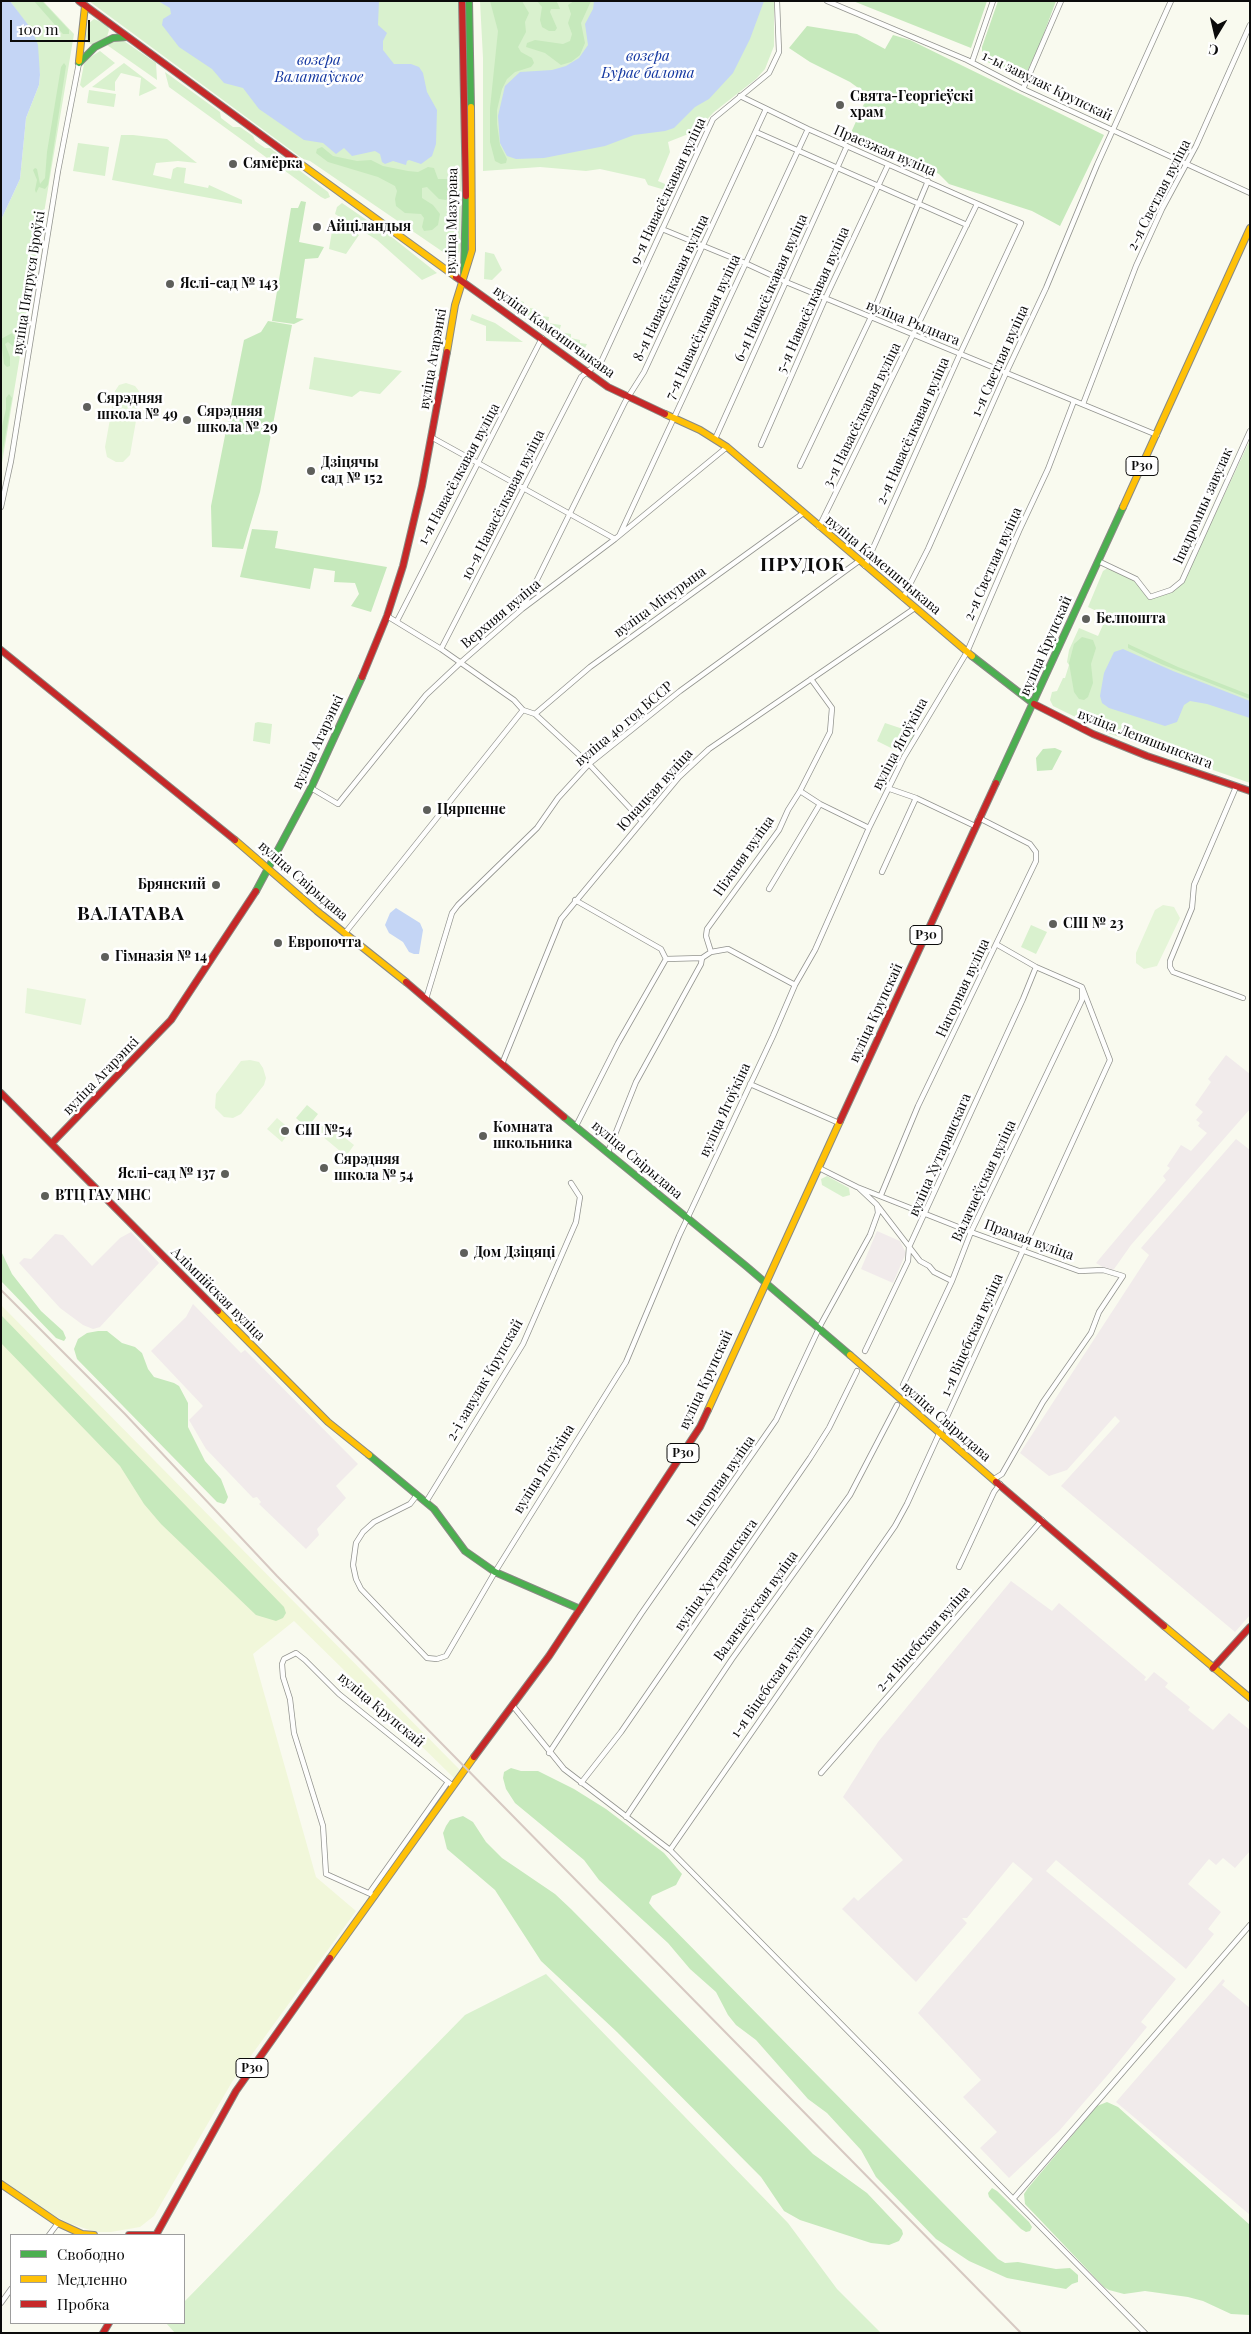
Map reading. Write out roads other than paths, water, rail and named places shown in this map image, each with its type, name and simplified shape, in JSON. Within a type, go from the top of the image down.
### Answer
[{"type":"main road","name":"вуліца Каменшчыкава","points":[[78,1],[542,338],[587,373],[628,397],[715,438],[802,514],[967,652],[1034,704]]},
{"type":"main road","name":"вуліца Мазурава","points":[[462,1],[466,192],[463,282]]},
{"type":"main road","name":"вуліца Мазурава","points":[[463,282],[471,256],[474,212],[470,1]]},
{"type":"main road","points":[[79,63],[85,22],[84,6]]},
{"type":"main road","points":[[85,22],[88,17],[98,15]]},
{"type":"main road","points":[[106,42],[112,33],[110,24]]},
{"type":"main road","points":[[79,63],[95,47],[113,38],[128,37]]},
{"type":"main road","points":[[82,39],[86,45],[95,47]]},
{"type":"main road","name":"вуліца Крупскай","points":[[451,1784],[513,1706],[549,1656],[700,1427],[975,826],[1034,704],[1250,228]]},
{"type":"main road","name":"вуліца Агарэнкі","points":[[52,1143],[135,1060],[175,1015],[216,954],[269,868],[311,788],[354,696],[387,616],[403,566],[422,486],[455,305],[463,282]]},
{"type":"main road","name":"вуліца Свірыдава","points":[[1,650],[269,868],[426,999],[819,1329],[1250,1698]]},
{"type":"main road","name":"вуліца Лепяшынскага","points":[[1034,704],[1093,734],[1250,791]]},
{"type":"main road","name":"Алімпійская вуліца","points":[[1,1093],[328,1422],[403,1481],[426,1502]]},
{"type":"main road","points":[[426,1502],[441,1517],[465,1551],[495,1572],[580,1609]]},
{"type":"main road","points":[[1213,1668],[1226,1656],[1250,1627]]},
{"type":"main road","name":"Р30","points":[[157,2234],[236,2091],[372,1894],[451,1784]]},
{"type":"main road","points":[[2,2187],[58,2223],[82,2234]]},
{"type":"street","name":"9-я Навасёлкавая вуліца","points":[[587,373],[602,360],[713,119],[769,73],[779,52],[778,1]]},
{"type":"street","points":[[972,62],[993,1]]},
{"type":"street","points":[[1023,88],[1061,1]]},
{"type":"street","name":"1-я Светлая вуліца","points":[[903,598],[932,540],[1046,288],[1070,227],[1171,1]]},
{"type":"street","name":"1-ы завулак Крупскай","points":[[830,2],[913,35],[1113,131],[1250,193]]},
{"type":"street","name":"2-я Светлая вуліца","points":[[1083,404],[1136,266],[1162,209],[1187,165],[1250,25]]},
{"type":"street","name":"вуліца Пятруся Броўкі","points":[[1,507],[11,461],[58,171],[79,63]]},
{"type":"street","name":"Праезжая вуліца","points":[[740,96],[808,129],[1021,224]]},
{"type":"street","name":"8-я Навасёлкавая вуліца","points":[[522,608],[571,514],[628,397],[644,372],[766,109]]},
{"type":"street","name":"7-я Навасёлкавая вуліца","points":[[620,535],[808,129]]},
{"type":"street","points":[[756,132],[967,225]]},
{"type":"street","name":"6-я Навасёлкавая вуліца","points":[[715,438],[847,146]]},
{"type":"street","name":"5-я Навасёлкавая вуліца","points":[[761,445],[825,299],[888,165]]},
{"type":"street","points":[[800,466],[871,317],[928,181]]},
{"type":"street","name":"3-я Навасёлкавая вуліца","points":[[819,528],[977,204]]},
{"type":"street","name":"2-я Навасёлкавая вуліца","points":[[862,564],[1021,224]]},
{"type":"street","name":"вуліца Рыднага","points":[[662,229],[745,263],[825,299],[1157,435]]},
{"type":"street","name":"1-я Навасёлкавая вуліца","points":[[397,621],[408,595],[542,338]]},
{"type":"street","name":"10-я Навасёлкавая вуліца","points":[[440,649],[581,377],[587,373]]},
{"type":"street","name":"2-я Светлая вуліца","points":[[967,652],[1048,469],[1074,401]]},
{"type":"street","name":"Іпадромны завулак","points":[[1098,562],[1136,579],[1150,597],[1170,590],[1182,581],[1250,430]]},
{"type":"street","points":[[431,437],[615,539]]},
{"type":"street","name":"Верхняя вуліца","points":[[311,788],[338,804],[426,695],[460,663],[522,608],[615,539],[727,447]]},
{"type":"street","name":"вуліца Мічурына","points":[[535,714],[590,667],[802,514]]},
{"type":"street","name":"вуліца 40 год БССР","points":[[426,999],[452,913],[537,828],[558,798],[589,764],[680,691],[862,564]]},
{"type":"street","name":"Юнацкая вуліца","points":[[502,1064],[561,919],[641,820],[695,760],[915,608]]},
{"type":"street","points":[[387,616],[440,649],[514,700],[523,710],[535,714],[589,764],[641,820]]},
{"type":"street","name":"вуліца Ягоўкіна","points":[[417,1495],[410,1504],[374,1522],[363,1532],[356,1543],[353,1565],[356,1579],[361,1589],[427,1658],[437,1659],[446,1656],[495,1572],[626,1362],[688,1219],[795,985],[819,942],[869,828],[890,789],[904,757],[967,652]]},
{"type":"street","name":"Ніжняя вуліца","points":[[711,952],[706,936],[707,929],[779,830],[830,732],[832,708],[811,679]]},
{"type":"street","points":[[345,933],[523,710]]},
{"type":"street","points":[[1236,787],[1194,885],[1192,908],[1170,960],[1170,966],[1173,972],[1243,998]]},
{"type":"street","points":[[890,789],[916,798],[975,826]]},
{"type":"street","points":[[800,792],[869,828]]},
{"type":"street","points":[[882,872],[916,798]]},
{"type":"street","points":[[769,889],[820,804]]},
{"type":"street","name":"Нагорная вуліца","points":[[881,1195],[918,1106],[1036,861],[1036,852],[1030,844],[979,818]]},
{"type":"street","points":[[575,900],[661,950],[666,959]]},
{"type":"street","points":[[996,944],[1036,967],[1082,987]]},
{"type":"street","points":[[666,959],[702,958],[711,952],[728,949],[795,985]]},
{"type":"street","points":[[608,1152],[636,1082],[701,964],[702,958]]},
{"type":"street","points":[[576,1126],[618,1043],[666,959]]},
{"type":"street","name":"вуліца Хутаранскага","points":[[866,1351],[908,1261],[909,1247],[1036,967]]},
{"type":"street","name":"Валачаеўская вуліца","points":[[903,1385],[952,1281],[971,1232],[1082,1000],[1082,987]]},
{"type":"street","name":"1-я Віцебская вуліца","points":[[670,1850],[895,1526],[908,1504],[1022,1249],[1110,1060],[1082,987]]},
{"type":"street","points":[[750,1084],[840,1123]]},
{"type":"street","name":"Прамая вуліца","points":[[819,1168],[857,1187],[925,1212],[971,1232],[1080,1271],[1102,1270],[1123,1276],[1099,1312],[1091,1333],[1043,1402],[1002,1474],[994,1479]]},
{"type":"street","name":"2-і завулак Крупскай","points":[[426,1502],[523,1344],[576,1222],[580,1197],[571,1183]]},
{"type":"street","points":[[857,1187],[877,1205],[909,1247],[934,1272],[952,1281]]},
{"type":"street","name":"Нагорная вуліца","points":[[549,1753],[621,1644],[776,1420],[819,1329],[870,1235],[878,1213],[877,1205]]},
{"type":"street","name":"вуліца Хутаранскага","points":[[581,1783],[620,1732],[770,1518],[829,1428],[857,1371]]},
{"type":"street","name":"Валачаеўская вуліца","points":[[626,1817],[732,1659],[850,1495],[897,1405]]},
{"type":"street","name":"2-я Віцебская вуліца","points":[[959,1567],[994,1492],[1000,1484]]},
{"type":"street","name":"2-я Віцебская вуліца","points":[[821,1773],[1042,1520]]},
{"type":"street","name":"вуліца Крупскай","points":[[372,1894],[326,1874],[323,1826],[294,1733],[290,1699],[283,1676],[282,1664],[284,1659],[296,1653],[339,1694],[451,1784]]},
{"type":"street","points":[[513,1706],[549,1753],[581,1783],[670,1850],[1145,2333]]},
{"type":"street","points":[[1014,2198],[1250,1925]]},
{"type":"street","points":[[50,2234],[58,2223]]},
{"type":"street","points":[[1,2303],[10,2290]]},
{"type":"water","points":[[1,1],[10,1],[32,30],[38,45],[40,75],[39,85],[26,118],[20,179],[1,220]]},
{"type":"water","name":"возера Валатаўское","points":[[158,1],[379,1],[378,25],[387,33],[383,41],[383,50],[394,64],[411,64],[419,67],[423,73],[427,92],[437,110],[436,144],[432,156],[421,164],[409,160],[406,165],[393,161],[385,164],[382,162],[380,154],[375,151],[352,156],[344,148],[336,154],[323,143],[304,140],[259,109],[243,88],[224,83],[212,69],[179,47],[162,25],[163,19],[171,14],[170,8]]},
{"type":"water","name":"возера Бурае балота","points":[[594,1],[764,1],[750,39],[733,73],[709,99],[695,107],[674,128],[634,135],[605,146],[544,158],[516,159],[507,156],[500,143],[498,116],[505,86],[520,72],[552,70],[566,66],[579,58],[588,45],[585,24],[593,9]]},
{"type":"water","points":[[1123,649],[1250,701],[1250,718],[1207,704],[1190,701],[1184,705],[1177,722],[1165,726],[1109,708],[1102,703],[1100,696],[1104,673],[1114,652]]},
{"type":"water","points":[[396,908],[420,923],[423,930],[419,954],[409,952],[403,942],[389,933],[385,925],[390,913]]},
{"type":"railway","points":[[1,1290],[125,1414],[277,1576],[1021,2333]]},
{"type":"place","name":"Свята-Георгіеўскі храм","points":[[840,105]]},
{"type":"place","name":"Сямёрка","points":[[233,164]]},
{"type":"place","name":"Айціландыя","points":[[317,227]]},
{"type":"place","name":"Яслі-сад № 143","points":[[170,284]]},
{"type":"place","name":"Сярэдняя школа № 49","points":[[87,407]]},
{"type":"place","name":"Сярэдняя школа № 29","points":[[187,420]]},
{"type":"place","name":"Дзіцячы сад № 152","points":[[311,471]]},
{"type":"place","name":"Белпошта","points":[[1086,619]]},
{"type":"place","name":"Цярпенне","points":[[427,810]]},
{"type":"place","name":"Брянский","points":[[216,885]]},
{"type":"place","name":"СШ № 23","points":[[1053,924]]},
{"type":"place","name":"Европочта","points":[[278,943]]},
{"type":"place","name":"Гімназія № 14","points":[[105,957]]},
{"type":"place","name":"СШ №54","points":[[285,1131]]},
{"type":"place","name":"Комната школьника","points":[[483,1136]]},
{"type":"place","name":"Сярэдняя школа № 54","points":[[324,1168]]},
{"type":"place","name":"Яслі-сад № 137","points":[[225,1174]]},
{"type":"place","name":"ВТЦ ГАУ МНС","points":[[45,1196]]},
{"type":"place","name":"Дом Дзіцяці","points":[[464,1253]]},
{"type":"district","name":"ПРУДОК","points":[[803,565]]},
{"type":"district","name":"ВАЛАТАВА","points":[[131,914]]}]
